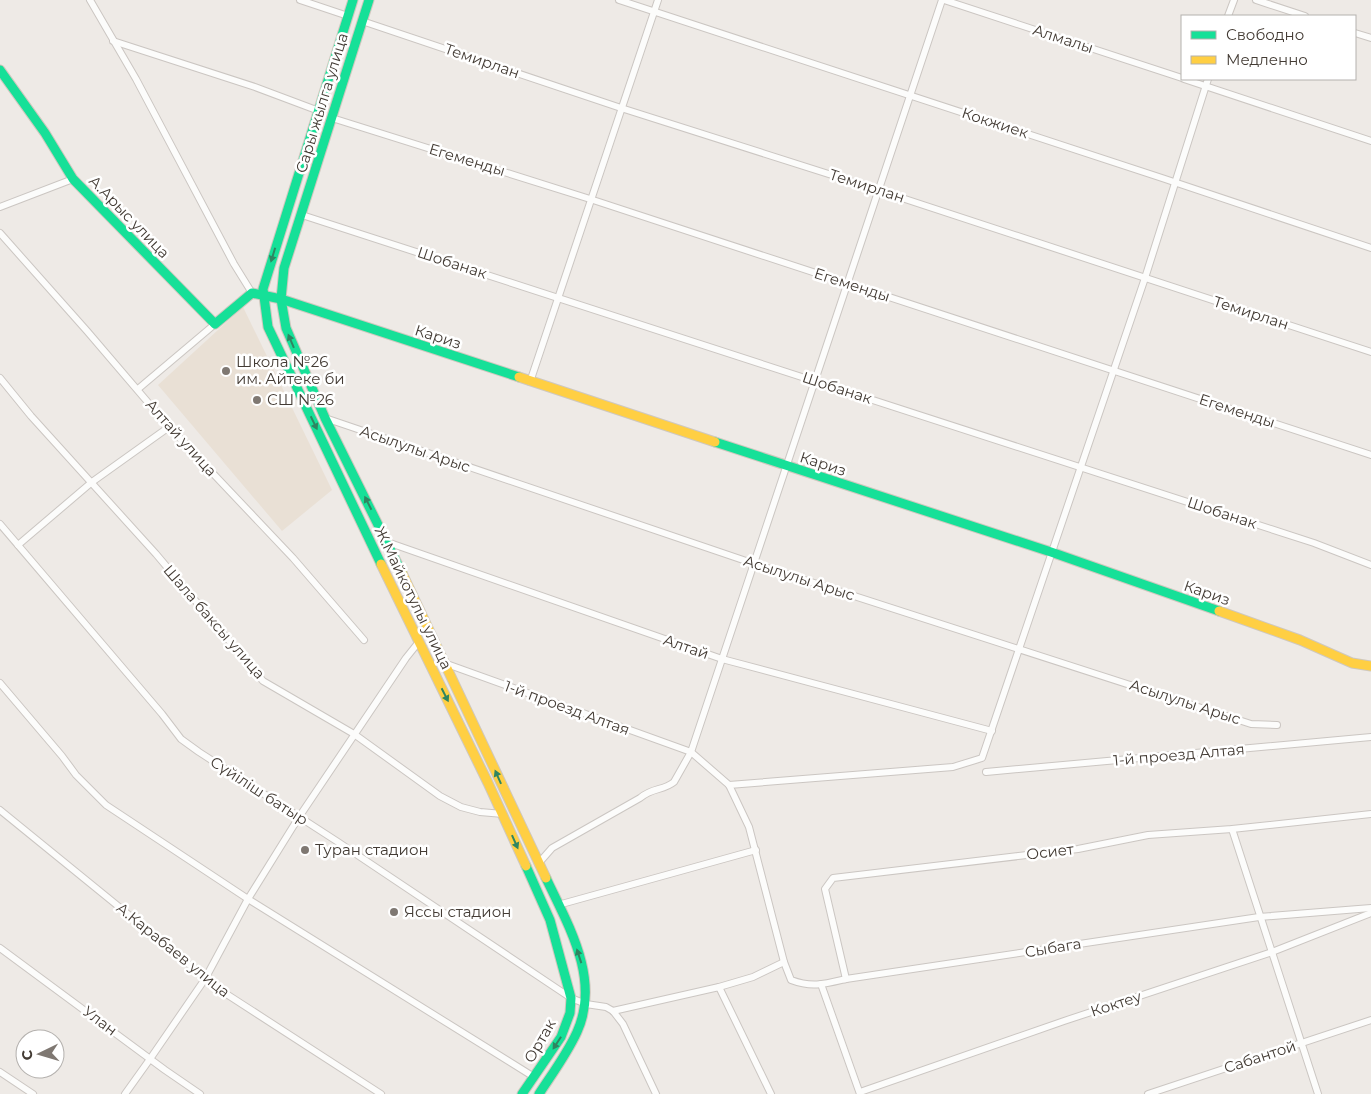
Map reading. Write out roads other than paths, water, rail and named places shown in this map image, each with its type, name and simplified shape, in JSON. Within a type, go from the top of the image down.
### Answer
[{"type":"street","points":[[90,0],[136,79],[234,264],[252,293],[264,295]]},
{"type":"street","points":[[300,0],[348,16]]},
{"type":"street","name":"Сары жылга улица","points":[[287,208],[353,0]]},
{"type":"street","name":"Сары жылга улица","points":[[302,215],[369,0]]},
{"type":"street","name":"Кокжиек","points":[[619,0],[1371,248]]},
{"type":"street","points":[[530,382],[658,0]]},
{"type":"street","points":[[538,864],[552,848],[640,798],[648,791],[670,786],[692,752],[943,0]]},
{"type":"street","name":"Алмалы","points":[[943,0],[1181,77]]},
{"type":"street","points":[[1228,15],[1234,0]]},
{"type":"street","points":[[1256,0],[1302,15]]},
{"type":"street","name":"Темирлан","points":[[362,20],[621,108],[879,190],[1371,352]]},
{"type":"street","points":[[1356,33],[1371,38]]},
{"type":"street","points":[[113,41],[255,87],[319,111]]},
{"type":"street","name":"А.Арыс улица","points":[[0,70],[45,133],[73,179],[215,324]]},
{"type":"street","name":"Алмалы","points":[[1189,80],[1371,141]]},
{"type":"street","points":[[729,785],[953,767],[982,758],[1145,278],[1208,80]]},
{"type":"street","name":"Егеменды","points":[[332,118],[590,199],[1371,455]]},
{"type":"street","points":[[0,207],[73,179]]},
{"type":"street","name":"Ж.Майкотулы улица","points":[[287,208],[263,289],[268,327],[418,643],[459,723],[550,920],[571,998]]},
{"type":"street","name":"Ж.Майкотулы улица","points":[[302,215],[284,268],[281,299],[286,328],[325,418],[387,542],[558,905],[580,958],[585,979],[586,1004]]},
{"type":"street","name":"Шобанак","points":[[302,215],[1314,543],[1371,565]]},
{"type":"street","name":"Алтай улица","points":[[0,233],[170,427],[293,558],[364,640]]},
{"type":"street","points":[[138,389],[252,293]]},
{"type":"street","name":"Кариз","points":[[264,295],[1051,552],[1300,640],[1352,662],[1371,666]]},
{"type":"street","name":"Шала баксы улица","points":[[0,378],[263,681],[354,734],[440,796],[461,807],[480,812],[502,814]]},
{"type":"street","name":"Асылулы Арыс","points":[[325,418],[755,564],[1251,724],[1277,725]]},
{"type":"street","points":[[18,545],[92,482],[170,427]]},
{"type":"street","name":"Сүйіліш батыр","points":[[0,524],[182,740],[571,998],[613,1011]]},
{"type":"street","name":"Алтай","points":[[387,542],[722,659],[992,732]]},
{"type":"street","points":[[125,1094],[204,979],[248,899],[299,817],[418,643]]},
{"type":"street","name":"1-й проезд Алтая","points":[[443,663],[692,752]]},
{"type":"street","points":[[0,683],[76,775],[106,805],[248,899],[534,1076]]},
{"type":"street","points":[[459,723],[470,717]]},
{"type":"street","name":"1-й проезд Алтая","points":[[986,772],[1371,737]]},
{"type":"street","points":[[656,1094],[623,1024],[613,1011],[719,988],[753,977],[784,962],[749,827],[729,785],[692,752]]},
{"type":"street","name":"А.Карабаев улица","points":[[0,810],[171,949],[204,979],[381,1094]]},
{"type":"street","name":"Осиет","points":[[846,979],[825,888],[833,878],[1078,849],[1148,835],[1232,829],[1371,814]]},
{"type":"street","points":[[1232,829],[1318,1094]]},
{"type":"street","points":[[558,905],[756,850]]},
{"type":"street","name":"Сыбага","points":[[784,962],[791,980],[804,985],[821,984],[1259,917],[1371,908]]},
{"type":"street","name":"Коктеу","points":[[860,1093],[1272,952],[1371,913]]},
{"type":"street","name":"Улан","points":[[0,948],[200,1094]]},
{"type":"street","points":[[821,984],[860,1093]]},
{"type":"street","points":[[719,988],[771,1094]]},
{"type":"street","name":"Ортак","points":[[522,1094],[561,1037],[570,1013],[571,998]]},
{"type":"street","name":"Ортак","points":[[539,1094],[573,1042],[582,1022],[586,1004]]},
{"type":"street","name":"Сабантой","points":[[1148,1094],[1371,1020]]},
{"type":"street","points":[[0,1072],[32,1094]]},
{"type":"place","name":"Школа №26 им. Айтеке би","points":[[226,371]]},
{"type":"place","name":"СШ №26","points":[[257,400]]},
{"type":"place","name":"Туран стадион","points":[[305,850]]},
{"type":"place","name":"Яссы стадион","points":[[394,912]]}]
